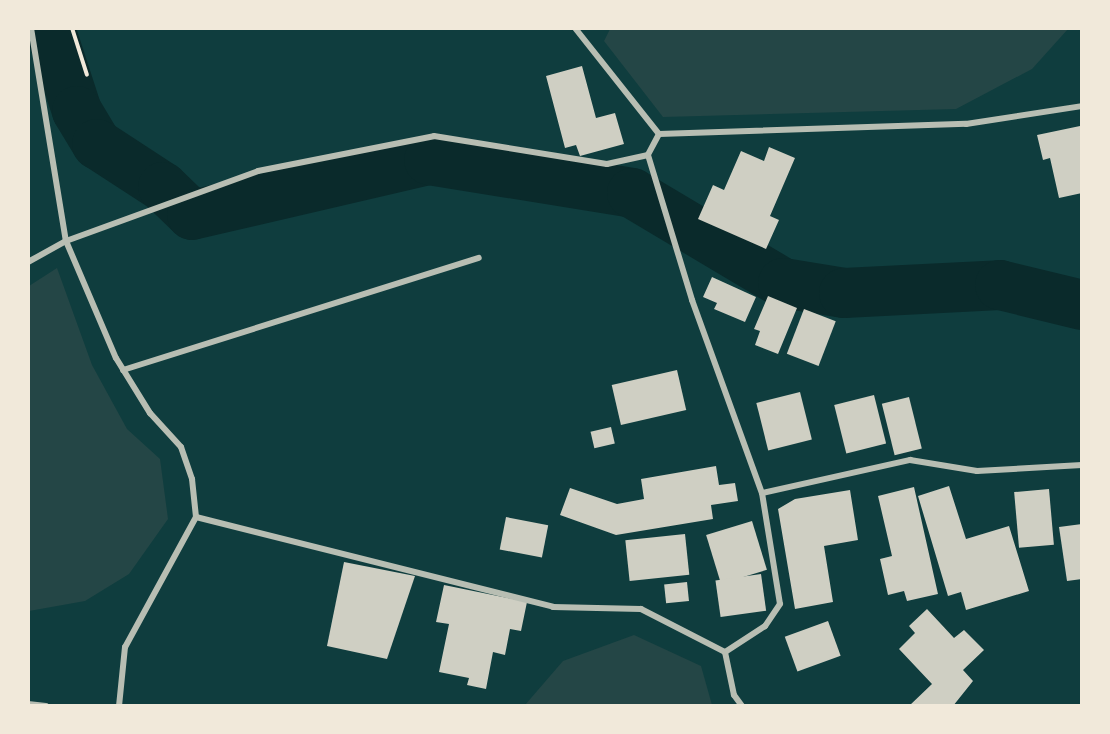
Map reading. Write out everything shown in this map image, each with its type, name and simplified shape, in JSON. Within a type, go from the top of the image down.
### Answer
[{"type":"street","points":[[31,28],[66,240],[123,370],[150,413],[181,447],[196,518],[125,647],[119,705]]},
{"type":"street","points":[[575,28],[659,134]]},
{"type":"street","points":[[659,134],[966,124],[1082,106]]},
{"type":"street","points":[[659,134],[648,155],[692,300],[762,493],[780,604],[765,626],[725,652]]},
{"type":"street","points":[[28,262],[66,240],[258,171],[434,136],[607,164],[648,155]]},
{"type":"street","points":[[123,370],[479,258]]},
{"type":"street","points":[[762,493],[910,460],[977,471],[1082,465]]},
{"type":"street","points":[[196,518],[553,607],[641,609],[725,652]]},
{"type":"street","points":[[725,652],[734,695],[742,705]]},
{"type":"street","points":[[28,704],[46,705]]},
{"type":"path","points":[[72,28],[87,75]]},
{"type":"shaded area","points":[[610,28],[1068,29],[1032,69],[956,109],[663,117],[604,41]]},
{"type":"shaded area","points":[[57,268],[92,365],[127,429],[160,459],[168,519],[129,574],[85,601],[29,611],[29,286]]},
{"type":"shaded area","points":[[634,635],[701,666],[712,705],[525,705],[563,661]]},
{"type":"building","points":[[582,66],[596,118],[615,113],[624,144],[580,156],[576,145],[565,148],[546,76]]},
{"type":"building","points":[[1080,126],[1082,193],[1059,198],[1050,158],[1043,160],[1037,135]]},
{"type":"building","points":[[769,147],[795,158],[770,216],[779,220],[766,249],[698,219],[713,185],[724,190],[741,151],[764,161]]},
{"type":"building","points":[[712,277],[756,297],[745,322],[714,309],[717,303],[703,297]]},
{"type":"building","points":[[768,296],[797,308],[778,354],[755,345],[760,331],[754,329]]},
{"type":"building","points":[[804,309],[836,321],[819,366],[787,354]]},
{"type":"building","points":[[677,370],[686,410],[621,425],[612,385]]},
{"type":"building","points":[[800,392],[812,440],[768,450],[756,403]]},
{"type":"building","points":[[874,395],[886,444],[846,453],[834,405]]},
{"type":"building","points":[[909,397],[922,448],[895,455],[882,404]]},
{"type":"building","points":[[611,427],[615,444],[594,448],[591,432]]},
{"type":"building","points":[[716,466],[719,485],[735,483],[738,501],[711,505],[713,519],[616,535],[560,515],[570,488],[617,504],[644,499],[641,479]]},
{"type":"building","points":[[949,486],[966,539],[1009,526],[1029,591],[966,610],[961,592],[948,596],[918,496]]},
{"type":"building","points":[[914,487],[938,594],[907,601],[904,591],[888,595],[880,559],[892,556],[878,496]]},
{"type":"building","points":[[1049,489],[1054,545],[1019,548],[1014,492]]},
{"type":"building","points":[[850,490],[858,540],[824,546],[833,602],[795,609],[778,509],[795,499]]},
{"type":"building","points":[[506,517],[548,525],[542,558],[500,549]]},
{"type":"building","points":[[752,521],[767,570],[721,584],[706,535]]},
{"type":"building","points":[[1082,524],[1082,579],[1067,581],[1059,527]]},
{"type":"building","points":[[685,534],[689,575],[630,581],[625,540]]},
{"type":"building","points":[[344,562],[415,576],[387,659],[327,646]]},
{"type":"building","points":[[761,574],[766,611],[721,617],[715,580]]},
{"type":"building","points":[[687,582],[689,601],[666,603],[664,584]]},
{"type":"building","points":[[444,585],[527,602],[521,631],[510,629],[505,655],[493,652],[486,689],[467,685],[469,678],[439,672],[449,624],[436,622]]},
{"type":"building","points":[[927,609],[954,638],[964,630],[984,650],[963,670],[973,681],[953,706],[909,706],[932,684],[899,649],[915,633],[909,626]]},
{"type":"building","points":[[828,621],[841,656],[797,672],[785,637]]},
{"type":"waterway","points":[[50,28],[77,111],[97,144],[163,187],[192,215],[429,160],[632,193],[783,283],[844,293],[1000,285],[1082,305]]}]
